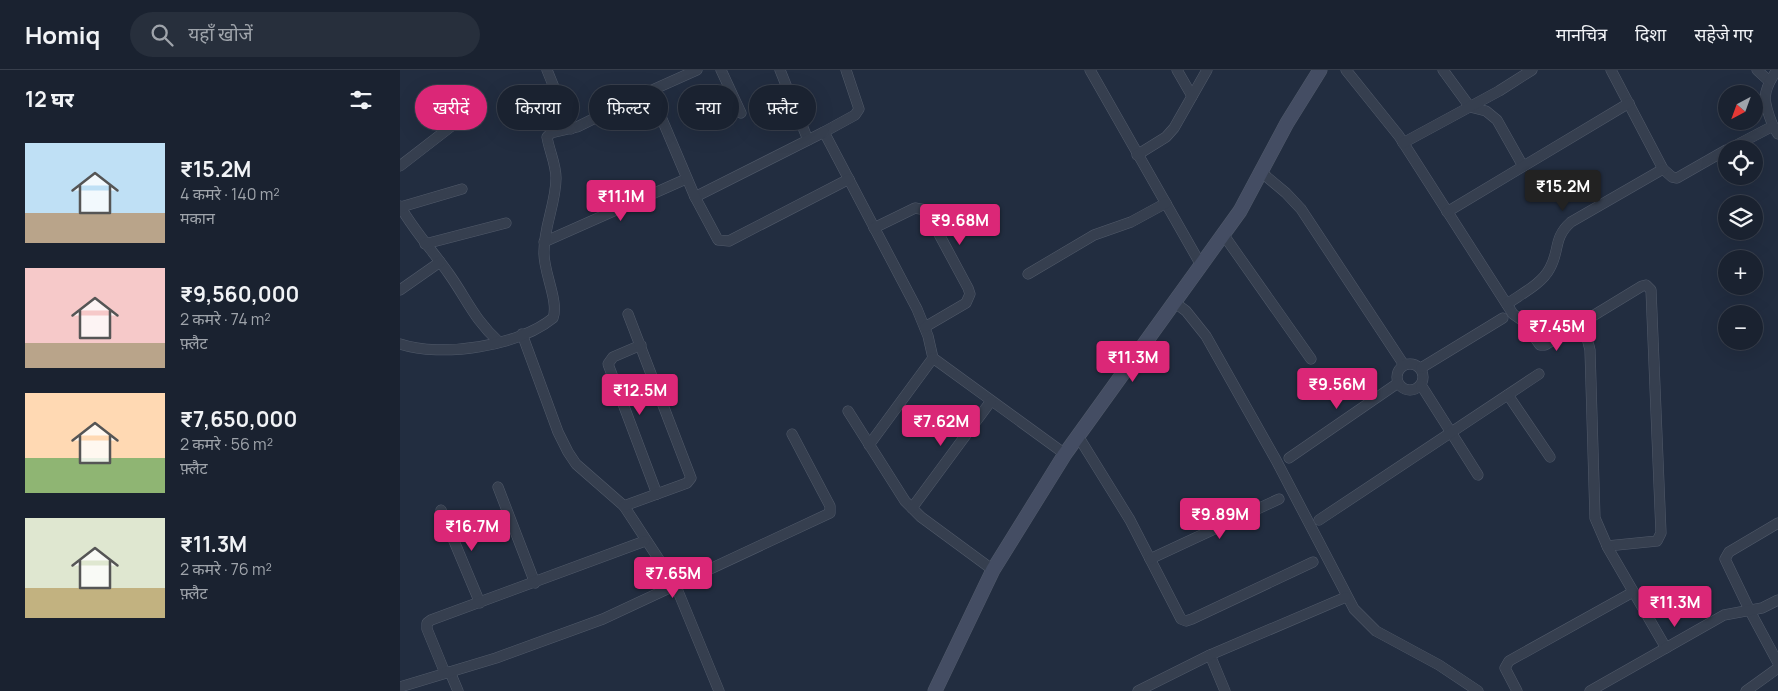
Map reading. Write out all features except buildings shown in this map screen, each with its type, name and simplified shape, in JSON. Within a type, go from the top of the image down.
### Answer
[{"type":"street","points":[[547,70],[553,85]]},
{"type":"street","points":[[663,85],[697,70]]},
{"type":"street","points":[[721,70],[741,113]]},
{"type":"street","points":[[780,70],[808,140]]},
{"type":"street","points":[[695,198],[855,115],[859,109],[846,70]]},
{"type":"street","points":[[1090,70],[1201,265]]},
{"type":"street","points":[[1177,70],[1192,96]]},
{"type":"street","points":[[1137,154],[1166,137],[1174,128],[1207,70]]},
{"type":"street","points":[[935,691],[993,570],[1065,454],[1240,211],[1320,70]]},
{"type":"street","points":[[1346,70],[1403,143],[1513,314],[1523,322],[1542,346],[1642,286],[1649,286],[1651,290],[1661,533],[1657,542],[1607,546]]},
{"type":"street","points":[[1443,70],[1470,106],[1486,111],[1498,120],[1523,166]]},
{"type":"street","points":[[1403,143],[1532,70]]},
{"type":"street","points":[[1611,70],[1663,169],[1672,178],[1677,178],[1718,155]]},
{"type":"street","points":[[1757,70],[1769,81]]},
{"type":"street","points":[[1752,140],[1775,130],[1764,102],[1769,81],[1777,70]]},
{"type":"street","points":[[1447,212],[1629,103]]},
{"type":"street","points":[[400,166],[446,130]]},
{"type":"street","points":[[400,344],[426,350],[465,348],[499,342],[548,322],[554,313],[546,275],[544,242],[556,178],[546,137],[551,133],[566,130]]},
{"type":"street","points":[[666,130],[695,198],[714,235],[723,242],[849,179]]},
{"type":"street","points":[[824,132],[925,327],[933,358],[1065,454]]},
{"type":"street","points":[[1507,304],[1538,282],[1547,273],[1560,232],[1571,222],[1663,169]]},
{"type":"street","points":[[1261,172],[1286,193],[1301,209],[1404,365]]},
{"type":"street","points":[[544,242],[686,179]]},
{"type":"street","points":[[462,189],[400,207],[412,228],[440,262],[481,325],[499,342]]},
{"type":"street","points":[[1028,274],[1094,235],[1131,222],[1166,203]]},
{"type":"street","points":[[874,228],[915,208],[926,210],[968,288],[970,294],[966,303],[925,327]]},
{"type":"street","points":[[425,244],[506,223]]},
{"type":"street","points":[[1223,234],[1311,359]]},
{"type":"street","points":[[400,290],[440,262]]},
{"type":"street","points":[[1174,302],[1186,311],[1206,336],[1276,460],[1346,597],[1364,621],[1376,631],[1439,665],[1478,691]]},
{"type":"street","points":[[624,506],[687,483],[692,478],[628,314]]},
{"type":"street","points":[[1421,368],[1503,318]]},
{"type":"street","points":[[1583,322],[1590,350],[1596,518],[1607,546],[1666,648]]},
{"type":"street","points":[[522,334],[558,432],[568,452],[576,464],[624,506],[645,542],[675,584],[719,691]]},
{"type":"street","points":[[641,345],[613,357],[608,364],[657,494]]},
{"type":"street","points":[[869,445],[933,358]]},
{"type":"street","points":[[1413,364],[1421,368],[1424,376],[1421,385],[1409,390],[1398,383],[1398,371],[1404,365],[1413,364]]},
{"type":"street","points":[[1319,520],[1540,374]]},
{"type":"street","points":[[1289,458],[1398,383]]},
{"type":"street","points":[[1421,385],[1478,475]]},
{"type":"street","points":[[1508,395],[1550,457]]},
{"type":"street","points":[[912,508],[991,400]]},
{"type":"street","points":[[848,411],[912,508],[993,570]]},
{"type":"street","points":[[400,686],[496,658],[594,622],[830,514],[830,506],[792,434]]},
{"type":"street","points":[[1078,436],[1130,520],[1178,614],[1186,621],[1313,562]]},
{"type":"street","points":[[498,487],[534,583]]},
{"type":"street","points":[[1150,559],[1279,499]]},
{"type":"street","points":[[440,510],[480,603]]},
{"type":"street","points":[[1778,523],[1729,552],[1725,559],[1778,663]]},
{"type":"street","points":[[458,691],[427,629],[427,623],[645,542]]},
{"type":"street","points":[[1517,691],[1505,668],[1509,661],[1634,592]]},
{"type":"street","points":[[1138,691],[1210,655],[1346,597]]},
{"type":"street","points":[[1590,691],[1724,615],[1750,611],[1778,600]]},
{"type":"street","points":[[1210,655],[1225,691]]},
{"type":"street","points":[[1746,691],[1778,668]]}]
